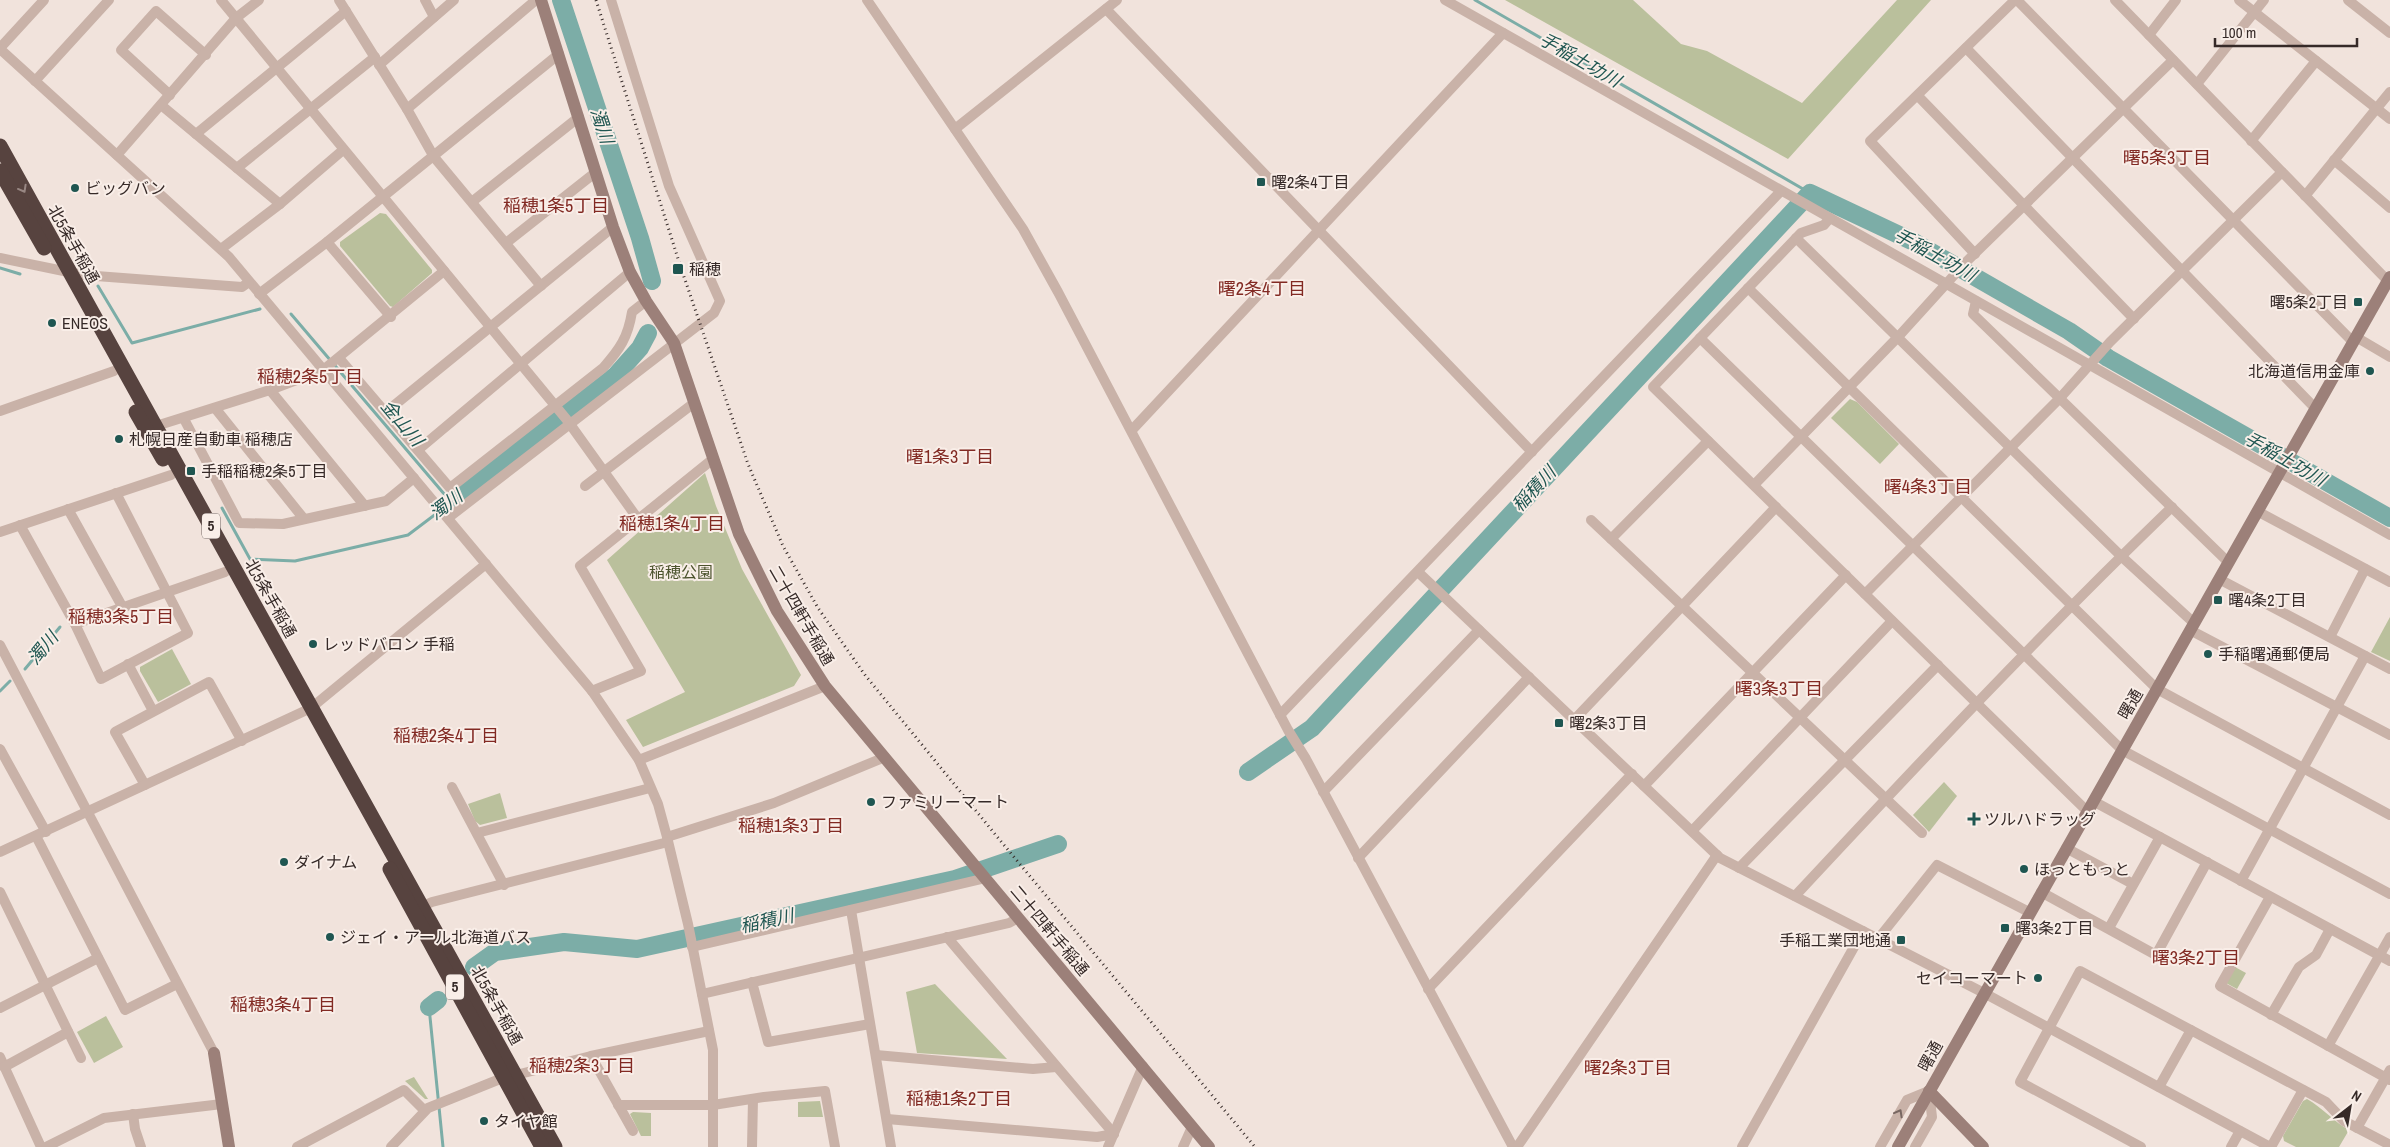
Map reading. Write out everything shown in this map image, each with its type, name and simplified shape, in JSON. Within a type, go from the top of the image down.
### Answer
[{"type":"highway","name":"北5条手稲通","points":[[0,146],[114,371],[171,475],[225,572],[423,906],[510,1076],[542,1147]]},
{"type":"highway","name":"北5条手稲通","points":[[0,171],[64,271],[156,426],[307,710],[510,1076],[555,1147]]},
{"type":"street","points":[[44,0],[0,49],[221,249],[259,294],[386,412],[450,488],[557,408],[603,368],[620,349],[630,326],[632,312],[646,301]]},
{"type":"street","points":[[35,81],[109,0]]},
{"type":"street","points":[[220,0],[557,408],[638,519]]},
{"type":"street","points":[[118,156],[236,18],[259,0]]},
{"type":"street","points":[[339,0],[408,109],[434,156],[541,286]]},
{"type":"street","points":[[425,0],[434,18]]},
{"type":"street","points":[[237,168],[310,108],[377,61],[434,18],[454,0]]},
{"type":"street","points":[[408,109],[536,0]]},
{"type":"street","name":"二十四軒手稲通","points":[[541,0],[613,227],[630,272],[646,301],[674,343],[739,534],[777,611],[824,686],[1209,1147]]},
{"type":"street","points":[[445,515],[714,313],[720,300],[669,186],[611,0]]},
{"type":"street","points":[[867,0],[1023,229],[1132,430],[1288,730],[1306,759],[1513,1147]]},
{"type":"street","points":[[955,129],[1117,0]]},
{"type":"street","points":[[1445,0],[1829,218],[1949,282],[1976,301],[2092,362],[2390,535]]},
{"type":"street","points":[[1975,254],[1870,141],[2016,0],[2354,340],[2390,357]]},
{"type":"street","points":[[2149,35],[2176,0]]},
{"type":"street","points":[[2239,0],[2390,119]]},
{"type":"street","points":[[2197,84],[2264,0]]},
{"type":"street","points":[[2348,0],[2390,34]]},
{"type":"street","points":[[2119,2],[2251,141],[2389,279]]},
{"type":"street","points":[[1106,9],[1532,452]]},
{"type":"street","points":[[170,95],[121,50],[156,11],[206,55]]},
{"type":"street","points":[[196,134],[346,11]]},
{"type":"street","points":[[1132,430],[1503,33]]},
{"type":"street","points":[[1966,48],[2315,408]]},
{"type":"street","points":[[259,294],[382,198],[559,54]]},
{"type":"street","points":[[1754,485],[1898,336],[1966,262],[2173,60]]},
{"type":"street","points":[[2251,141],[2316,61]]},
{"type":"street","points":[[2305,196],[2390,92]]},
{"type":"street","points":[[1918,96],[2134,318]]},
{"type":"street","points":[[161,105],[280,204]]},
{"type":"street","points":[[473,202],[579,117]]},
{"type":"street","points":[[221,249],[280,204],[343,150]]},
{"type":"street","points":[[2334,160],[2390,208]]},
{"type":"street","points":[[506,242],[596,172]]},
{"type":"street","points":[[1865,594],[2060,398],[2110,342],[2282,172]]},
{"type":"street","points":[[1280,715],[1781,191]]},
{"type":"street","points":[[1829,218],[1824,226],[1801,233],[1653,387],[1977,704],[2090,806],[2160,837],[2390,961]]},
{"type":"street","points":[[386,412],[613,227]]},
{"type":"street","points":[[1796,238],[2012,446],[2192,626],[2390,735]]},
{"type":"street","points":[[327,242],[391,316]]},
{"type":"street","points":[[0,258],[64,271],[242,287],[249,282]]},
{"type":"street","points":[[156,426],[184,419],[270,390],[332,363],[444,271]]},
{"type":"street","points":[[418,450],[630,272]]},
{"type":"street","name":"曙通","points":[[1898,1147],[2292,447],[2389,279]]},
{"type":"street","points":[[1748,288],[2157,689],[2390,815]]},
{"type":"street","points":[[1976,301],[1973,314],[2228,562]]},
{"type":"street","points":[[1700,338],[2122,750],[2390,894]]},
{"type":"street","points":[[332,363],[414,478],[592,691],[638,760],[658,804],[668,840],[688,924],[713,1050],[713,1147]]},
{"type":"street","points":[[0,411],[114,371]]},
{"type":"street","points":[[270,390],[364,506]]},
{"type":"street","points":[[585,486],[694,403]]},
{"type":"street","points":[[215,408],[304,519]]},
{"type":"street","points":[[184,419],[239,523],[283,524],[386,501],[414,478]]},
{"type":"street","points":[[1611,539],[1708,441]]},
{"type":"street","points":[[592,691],[641,671],[580,566],[713,459]]},
{"type":"street","points":[[0,532],[171,475]]},
{"type":"street","points":[[20,526],[75,624],[101,679],[188,633],[116,492]]},
{"type":"street","points":[[1574,720],[1776,507]]},
{"type":"street","points":[[1795,896],[2025,654],[2172,507]]},
{"type":"street","points":[[68,509],[123,608]]},
{"type":"street","points":[[2257,511],[2390,582]]},
{"type":"street","points":[[1591,520],[1922,833]]},
{"type":"street","points":[[0,852],[307,710],[486,564]]},
{"type":"street","points":[[2330,637],[2366,569]]},
{"type":"street","points":[[75,624],[225,572]]},
{"type":"street","points":[[1418,572],[1717,855],[1739,868],[1984,993],[2271,1147],[2303,1090]]},
{"type":"street","points":[[1644,786],[1846,575]]},
{"type":"street","points":[[2219,579],[2390,669]]},
{"type":"street","points":[[1692,831],[1892,621]]},
{"type":"street","points":[[1323,792],[1478,630]]},
{"type":"street","points":[[0,645],[214,1053],[229,1147]]},
{"type":"street","points":[[2241,881],[2366,656]]},
{"type":"street","points":[[128,664],[153,711]]},
{"type":"street","points":[[1739,868],[1938,665]]},
{"type":"street","points":[[1358,858],[1529,677]]},
{"type":"street","points":[[145,785],[115,732],[208,682],[242,741]]},
{"type":"street","points":[[638,760],[824,686]]},
{"type":"street","points":[[0,749],[98,958],[125,1010],[177,984]]},
{"type":"street","points":[[423,906],[432,902],[504,885],[668,840],[774,803],[885,757]]},
{"type":"street","points":[[1428,989],[1632,774]]},
{"type":"street","points":[[452,787],[504,885]]},
{"type":"street","points":[[477,833],[650,788]]},
{"type":"street","points":[[2108,928],[2160,837]]},
{"type":"street","points":[[2066,848],[2134,884]]},
{"type":"street","points":[[1517,1147],[1717,855]]},
{"type":"street","points":[[2041,892],[2156,955],[2207,862]]},
{"type":"street","points":[[1878,939],[1937,865],[2029,912]]},
{"type":"street","points":[[692,945],[851,910],[984,876]]},
{"type":"street","points":[[0,892],[81,1058]]},
{"type":"street","points":[[2270,897],[2220,986],[2328,1046],[2388,1076],[2357,1128]]},
{"type":"street","points":[[851,910],[891,1147]]},
{"type":"street","points":[[702,994],[947,938],[1009,923],[1018,918]]},
{"type":"street","points":[[2271,1015],[2299,967],[2316,955],[2330,928]]},
{"type":"street","points":[[1742,1147],[1863,931]]},
{"type":"street","points":[[2328,1046],[2390,937]]},
{"type":"street","points":[[947,938],[1114,1134]]},
{"type":"street","points":[[0,1008],[98,958]]},
{"type":"street","points":[[2141,1147],[2020,1082],[2080,971],[2326,1102],[2344,1121],[2390,1145]]},
{"type":"street","points":[[752,982],[768,1042],[870,1024]]},
{"type":"street","points":[[2159,1087],[2191,1030]]},
{"type":"street","points":[[391,1147],[426,1109],[510,1076],[590,1056],[709,1031]]},
{"type":"street","points":[[42,1147],[2,1062],[68,1032]]},
{"type":"street","points":[[590,1056],[633,1131]]},
{"type":"street","points":[[876,1056],[1032,1069],[1056,1067]]},
{"type":"street","points":[[1108,1147],[1143,1066]]},
{"type":"street","points":[[298,1147],[404,1090],[426,1109]]},
{"type":"street","points":[[1880,1147],[1907,1100],[1929,1091]]},
{"type":"street","points":[[1915,1147],[1932,1117],[1929,1091]]},
{"type":"street","points":[[1929,1091],[1983,1147]]},
{"type":"street","points":[[618,1105],[713,1105],[825,1092],[835,1147]]},
{"type":"street","points":[[752,1147],[753,1099]]},
{"type":"street","points":[[46,1147],[104,1118],[222,1104]]},
{"type":"street","points":[[133,1114],[135,1129],[141,1147]]},
{"type":"street","points":[[886,1119],[1097,1137],[1114,1134]]},
{"type":"street","points":[[1184,1147],[1192,1128]]},
{"type":"street","points":[[2231,1147],[2240,1131]]},
{"type":"street","points":[[69,1136],[72,1147]]},
{"type":"green space","points":[[1505,0],[1633,0],[1681,44],[1707,51],[1802,103],[1897,0],[1931,0],[1788,159]]},
{"type":"green space","points":[[380,213],[386,214],[432,270],[432,273],[393,307],[390,306],[340,246],[340,242]]},
{"type":"green space","points":[[1850,399],[1857,402],[1899,444],[1880,464],[1831,418]]},
{"type":"green space","name":"稲穂公園","points":[[705,473],[716,506],[742,569],[801,675],[794,686],[643,747],[626,720],[685,692],[607,560]]},
{"type":"green space","points":[[2390,617],[2390,661],[2371,652]]},
{"type":"green space","points":[[172,649],[191,684],[158,702],[140,671],[140,667]]},
{"type":"green space","points":[[1944,782],[1957,796],[1929,832],[1913,815]]},
{"type":"green space","points":[[500,793],[507,818],[480,825],[475,821],[468,804]]},
{"type":"green space","points":[[2235,967],[2246,973],[2237,989],[2226,983]]},
{"type":"green space","points":[[935,984],[1007,1059],[917,1053],[906,992]]},
{"type":"green space","points":[[106,1016],[123,1047],[94,1063],[77,1032]]},
{"type":"green space","points":[[414,1077],[428,1099],[425,1099],[405,1081]]},
{"type":"green space","points":[[2307,1099],[2349,1130],[2339,1147],[2296,1147],[2284,1141],[2283,1136],[2303,1101]]},
{"type":"green space","points":[[820,1101],[823,1117],[798,1117],[798,1102]]},
{"type":"green space","points":[[633,1112],[651,1113],[651,1136],[641,1136],[630,1114]]},
{"type":"waterway","name":"濁川","points":[[561,0],[640,238],[652,281]]},
{"type":"waterway","name":"手稲土功川","points":[[1475,0],[1810,193]]},
{"type":"waterway","name":"稲積川","points":[[1248,772],[1312,728],[1810,193],[1914,242],[2069,331],[2108,358],[2390,518]]},
{"type":"waterway","name":"金山川","points":[[0,268],[20,274]]},
{"type":"waterway","name":"金山川","points":[[98,286],[132,343],[260,309]]},
{"type":"waterway","name":"金山川","points":[[291,314],[445,495],[456,498]]},
{"type":"waterway","name":"濁川","points":[[457,498],[616,375],[640,348],[648,333]]},
{"type":"waterway","name":"濁川","points":[[222,508],[250,559],[295,561],[408,535],[457,498]]},
{"type":"waterway","name":"濁川","points":[[25,669],[60,627]]},
{"type":"waterway","name":"濁川","points":[[0,691],[10,681]]},
{"type":"waterway","name":"稲積川","points":[[474,967],[495,952],[564,942],[637,949],[955,879],[1058,844]]},
{"type":"waterway","name":"稲積川","points":[[429,1007],[438,1000]]},
{"type":"waterway","name":"稲積川","points":[[429,1007],[443,1147]]},
{"type":"railway","points":[[596,0],[681,268],[748,464],[783,546],[818,608],[865,675],[1255,1147]]},
{"type":"place","name":"曙2条4丁目","points":[[1261,182]]},
{"type":"place","name":"ビッグバン","points":[[75,188]]},
{"type":"place","name":"稲穂","points":[[678,269]]},
{"type":"place","name":"曙5条2丁目","points":[[2358,302]]},
{"type":"place","name":"ENEOS","points":[[52,323]]},
{"type":"place","name":"北海道信用金庫","points":[[2370,371]]},
{"type":"place","name":"札幌日産自動車 稲穂店","points":[[119,439]]},
{"type":"place","name":"手稲稲穂2条5丁目","points":[[191,471]]},
{"type":"place","name":"曙4条2丁目","points":[[2218,600]]},
{"type":"place","name":"レッドバロン 手稲","points":[[313,644]]},
{"type":"place","name":"手稲曙通郵便局","points":[[2208,654]]},
{"type":"place","name":"曙2条3丁目","points":[[1559,723]]},
{"type":"place","name":"ファミリーマート","points":[[871,802]]},
{"type":"place","name":"ツルハドラッグ","points":[[1974,819]]},
{"type":"place","name":"ダイナム","points":[[284,862]]},
{"type":"place","name":"ほっともっと","points":[[2024,869]]},
{"type":"place","name":"曙3条2丁目","points":[[2005,928]]},
{"type":"place","name":"ジェイ・アール北海道バス","points":[[330,937]]},
{"type":"place","name":"手稲工業団地通","points":[[1901,940]]},
{"type":"place","name":"セイコーマート","points":[[2038,978]]},
{"type":"place","name":"タイヤ館","points":[[484,1121]]},
{"type":"district","name":"曙5条3丁目","points":[[2167,158]]},
{"type":"district","name":"稲穂1条5丁目","points":[[556,206]]},
{"type":"district","name":"曙2条4丁目","points":[[1262,289]]},
{"type":"district","name":"稲穂2条5丁目","points":[[310,377]]},
{"type":"district","name":"曙1条3丁目","points":[[950,457]]},
{"type":"district","name":"曙4条3丁目","points":[[1928,487]]},
{"type":"district","name":"稲穂1条4丁目","points":[[672,524]]},
{"type":"district","name":"稲穂3条5丁目","points":[[121,617]]},
{"type":"district","name":"曙3条3丁目","points":[[1779,689]]},
{"type":"district","name":"稲穂2条4丁目","points":[[446,736]]},
{"type":"district","name":"稲穂1条3丁目","points":[[791,826]]},
{"type":"district","name":"曙3条2丁目","points":[[2196,958]]},
{"type":"district","name":"稲穂3条4丁目","points":[[283,1005]]},
{"type":"district","name":"稲穂2条3丁目","points":[[582,1066]]},
{"type":"district","name":"曙2条3丁目","points":[[1628,1068]]},
{"type":"district","name":"稲穂1条2丁目","points":[[959,1099]]}]
